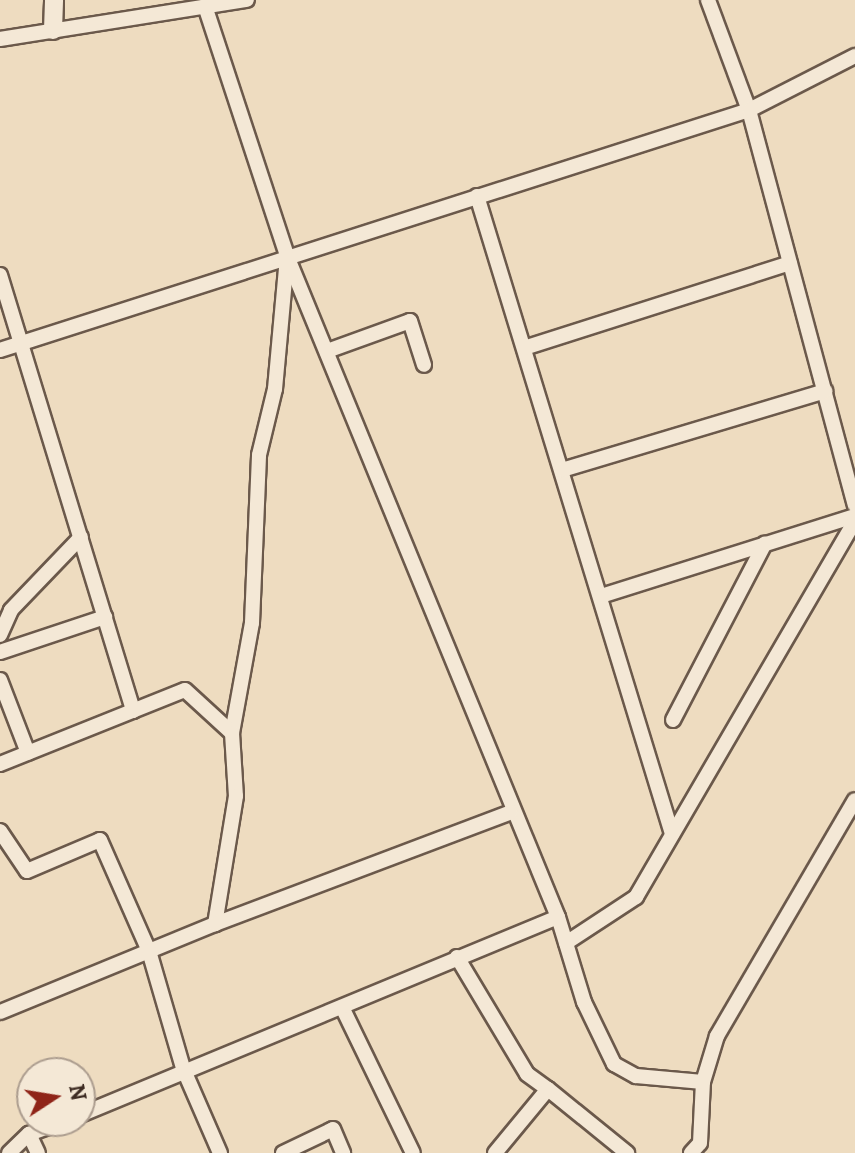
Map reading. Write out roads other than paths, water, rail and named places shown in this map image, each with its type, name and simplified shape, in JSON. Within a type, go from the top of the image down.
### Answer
[{"type":"street","points":[[53,30],[54,0]]},
{"type":"street","points":[[0,39],[247,0]]},
{"type":"street","points":[[708,0],[749,110],[855,505]]},
{"type":"street","points":[[205,6],[287,256],[511,812],[558,917],[614,1064],[636,1076],[703,1082]]},
{"type":"street","points":[[0,350],[21,338],[749,110],[855,56]]},
{"type":"street","points":[[477,196],[672,834]]},
{"type":"street","points":[[215,924],[236,796],[232,733],[252,623],[259,455],[275,389],[287,256]]},
{"type":"street","points":[[524,348],[790,263]]},
{"type":"street","points":[[0,275],[133,711]]},
{"type":"street","points":[[327,351],[410,321],[424,365]]},
{"type":"street","points":[[562,470],[825,391]]},
{"type":"street","points":[[601,596],[765,543],[855,518]]},
{"type":"street","points":[[566,943],[636,897],[855,518]]},
{"type":"street","points":[[0,635],[11,610],[81,537]]},
{"type":"street","points":[[673,720],[765,543]]},
{"type":"street","points":[[0,652],[105,617]]},
{"type":"street","points":[[0,680],[28,753]]},
{"type":"street","points":[[0,764],[185,690],[232,733]]},
{"type":"street","points":[[691,1153],[700,1143],[703,1082],[717,1036],[855,800]]},
{"type":"street","points":[[0,1012],[215,924],[511,812]]},
{"type":"street","points":[[0,831],[27,871],[100,840],[149,951],[183,1068],[220,1153]]},
{"type":"street","points":[[96,1108],[183,1068],[342,1007],[558,917]]},
{"type":"street","points":[[457,957],[527,1074],[627,1153]]},
{"type":"street","points":[[342,1007],[413,1153]]},
{"type":"street","points":[[495,1153],[548,1089]]},
{"type":"street","points":[[283,1153],[333,1129],[343,1153]]},
{"type":"street","points":[[9,1153],[26,1137]]}]
